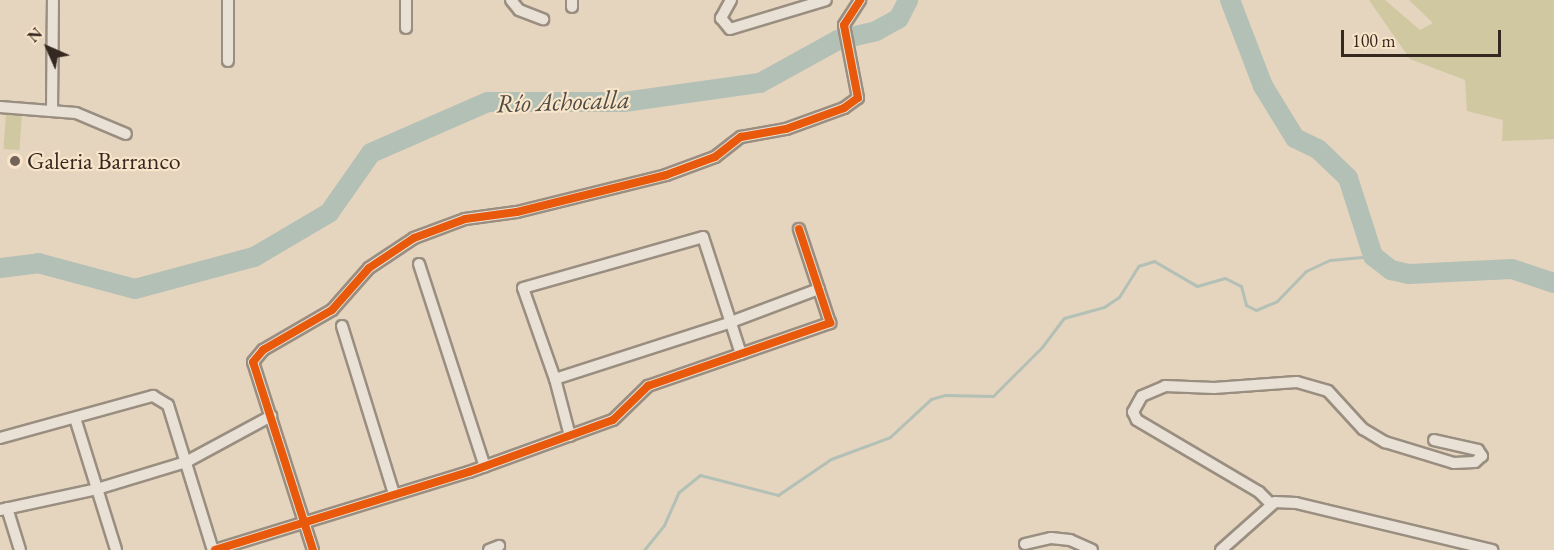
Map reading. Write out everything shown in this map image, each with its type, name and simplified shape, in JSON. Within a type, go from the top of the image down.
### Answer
[{"type":"street","points":[[52,111],[53,0]]},
{"type":"street","points":[[228,0],[228,61]]},
{"type":"street","points":[[406,0],[406,28]]},
{"type":"street","points":[[511,0],[519,9],[543,19]]},
{"type":"street","points":[[731,0],[721,18],[722,24],[730,29],[826,0]]},
{"type":"street","points":[[314,550],[254,362],[263,350],[332,310],[369,268],[414,238],[465,219],[517,212],[666,175],[716,157],[741,137],[786,129],[844,108],[858,98],[857,82],[844,25],[860,0]]},
{"type":"street","points":[[0,107],[76,112],[126,134]]},
{"type":"street","points":[[0,438],[153,396],[168,405],[214,550],[484,467],[614,420],[648,386],[830,323],[799,229]]},
{"type":"street","points":[[570,436],[555,379],[523,288],[703,237],[741,354]]},
{"type":"street","points":[[419,264],[484,467]]},
{"type":"street","points":[[555,379],[731,322],[819,289]]},
{"type":"street","points":[[342,326],[394,494]]},
{"type":"street","points":[[1271,504],[1259,492],[1137,420],[1133,412],[1142,396],[1152,389],[1165,386],[1214,388],[1297,382],[1328,392],[1363,429],[1385,442],[1454,463],[1475,462],[1482,456],[1478,450],[1434,440]]},
{"type":"street","points":[[20,550],[3,509],[97,489],[186,462],[271,416]]},
{"type":"street","points":[[75,418],[116,550]]},
{"type":"street","points":[[1221,550],[1271,504],[1296,503],[1475,548],[1492,550]]},
{"type":"street","points":[[1025,544],[1051,538],[1070,540],[1092,550]]},
{"type":"shaded area","points":[[1369,0],[1385,0],[1420,30],[1433,23],[1409,0],[1554,0],[1554,139],[1502,141],[1503,120],[1467,111],[1465,80],[1410,59]]},
{"type":"shaded area","points":[[6,113],[22,114],[19,150],[3,149]]},
{"type":"waterway","name":"Río Achocalla","points":[[0,268],[38,263],[135,289],[254,257],[329,213],[371,153],[488,102],[624,102],[760,83],[838,40],[876,31],[899,18],[908,0]]},
{"type":"waterway","name":"Río Achocalla","points":[[1230,0],[1263,86],[1295,138],[1318,149],[1348,178],[1373,256],[1391,270],[1409,274],[1512,269],[1554,283]]},
{"type":"waterway","points":[[644,550],[664,525],[679,492],[700,475],[778,495],[831,459],[890,437],[931,399],[945,395],[993,396],[1042,347],[1064,318],[1104,307],[1119,297],[1138,266],[1154,261],[1197,286],[1225,278],[1241,286],[1246,305],[1256,310],[1277,301],[1306,271],[1330,260],[1373,256]]},
{"type":"cycle path","points":[[313,550],[253,362],[263,350],[332,310],[369,268],[414,238],[465,219],[517,212],[666,175],[715,157],[741,137],[786,129],[844,108],[858,98],[844,25],[860,0]]},
{"type":"cycle path","points":[[215,550],[469,472],[613,420],[648,386],[830,323],[799,229]]},
{"type":"place","name":"Galeria Barranco","points":[[15,161]]}]
